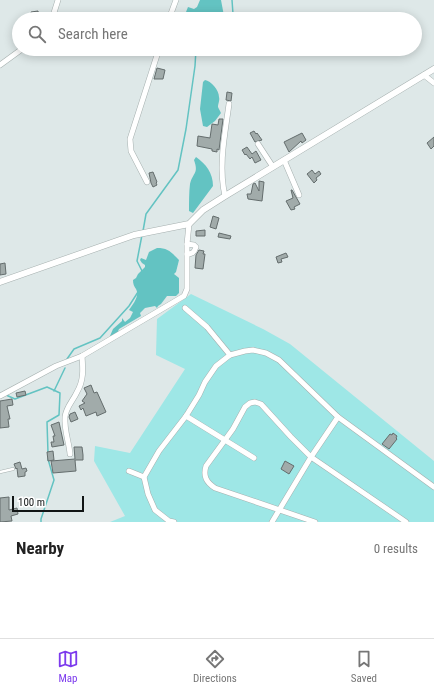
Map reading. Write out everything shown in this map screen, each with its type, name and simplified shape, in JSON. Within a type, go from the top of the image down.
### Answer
[{"type":"street","points":[[54,12],[58,0]]},
{"type":"street","points":[[172,12],[176,0]]},
{"type":"street","points":[[0,65],[12,56]]},
{"type":"street","points":[[147,182],[131,152],[130,139],[157,56]]},
{"type":"street","points":[[0,282],[145,232],[187,224],[203,210],[224,196],[434,69]]},
{"type":"street","points":[[424,75],[434,83]]},
{"type":"street","points":[[224,196],[222,186],[222,158],[229,104]]},
{"type":"street","points":[[258,144],[273,167]]},
{"type":"street","points":[[284,160],[299,194]]},
{"type":"street","points":[[0,396],[56,366],[82,356],[184,296],[187,289],[187,224]]},
{"type":"street","points":[[186,244],[194,245],[196,248],[192,254],[187,254]]},
{"type":"street","points":[[185,308],[207,327],[230,355]]},
{"type":"street","points":[[174,522],[169,521],[155,510],[148,494],[144,477],[159,450],[186,416],[216,366],[230,355],[238,352],[253,350],[273,356],[284,364],[338,417],[434,487]]},
{"type":"street","points":[[70,454],[65,417],[68,406],[82,381],[82,356]]},
{"type":"street","points":[[315,522],[215,488],[209,484],[205,478],[204,471],[206,466],[225,440],[244,407],[250,403],[255,402],[264,407],[290,438],[311,457],[406,522]]},
{"type":"street","points":[[186,416],[254,458]]},
{"type":"street","points":[[272,522],[311,457],[338,417]]},
{"type":"street","points":[[129,471],[144,477]]},
{"type":"lane","points":[[0,472],[13,469]]},
{"type":"shaded area","points":[[200,0],[221,0],[223,12],[186,12],[188,7],[194,9],[197,7]]},
{"type":"shaded area","points":[[205,80],[212,84],[219,94],[218,107],[221,113],[215,121],[207,127],[203,126],[200,109],[203,82]]},
{"type":"shaded area","points":[[196,157],[208,169],[212,177],[213,186],[193,213],[189,211],[189,190],[191,180],[196,171],[194,160]]},
{"type":"shaded area","points":[[157,248],[169,251],[179,260],[176,272],[174,274],[179,278],[179,293],[176,296],[167,296],[157,308],[155,306],[145,308],[140,313],[141,316],[119,329],[117,334],[111,338],[110,336],[113,329],[122,321],[122,318],[125,322],[130,318],[133,312],[129,310],[136,300],[137,292],[133,284],[133,280],[145,267],[140,260],[141,258],[146,260],[149,252]]},
{"type":"shaded area","points":[[191,294],[263,329],[290,344],[434,461],[434,522],[110,522],[125,516],[94,461],[95,446],[130,453],[185,369],[156,355],[157,319]]},
{"type":"building","points":[[157,68],[165,70],[163,79],[154,79]]},
{"type":"building","points":[[227,92],[232,93],[231,101],[226,100]]},
{"type":"building","points":[[219,119],[223,119],[219,150],[217,149],[217,152],[212,151],[212,149],[197,146],[198,136],[210,138],[212,124],[218,125]]},
{"type":"building","points":[[254,131],[262,140],[255,142],[250,133]]},
{"type":"building","points":[[302,133],[306,140],[302,143],[301,141],[289,152],[284,142]]},
{"type":"building","points":[[434,137],[434,146],[431,149],[427,143]]},
{"type":"building","points":[[247,147],[252,154],[256,151],[261,160],[255,163],[252,157],[250,159],[246,154],[245,155],[242,150]]},
{"type":"building","points":[[312,170],[315,174],[319,171],[321,174],[316,178],[317,180],[314,183],[307,174]]},
{"type":"building","points":[[153,172],[157,185],[153,187],[149,173]]},
{"type":"building","points":[[259,181],[264,182],[262,201],[248,199],[247,194],[251,194],[253,184],[255,183],[259,191]]},
{"type":"building","points":[[291,190],[300,204],[294,207],[295,209],[291,210],[286,201],[293,198]]},
{"type":"building","points":[[213,216],[219,218],[216,229],[210,227]]},
{"type":"building","points":[[205,230],[205,236],[196,236],[196,231]]},
{"type":"building","points":[[219,233],[231,236],[230,239],[218,237]]},
{"type":"building","points":[[199,250],[204,251],[203,254],[205,254],[203,269],[195,268],[196,255]]},
{"type":"building","points":[[286,253],[288,257],[281,259],[282,262],[278,263],[276,257]]},
{"type":"building","points":[[5,263],[6,274],[0,275],[0,264]]},
{"type":"building","points":[[91,385],[94,393],[97,392],[106,412],[97,416],[96,412],[86,416],[83,408],[81,410],[79,406],[85,403],[82,401],[87,394],[84,388]]},
{"type":"building","points":[[25,391],[26,395],[17,397],[16,393]]},
{"type":"building","points":[[12,399],[13,405],[7,406],[10,419],[8,419],[9,427],[0,428],[0,401]]},
{"type":"building","points":[[75,412],[78,419],[71,422],[69,417],[70,414]]},
{"type":"building","points":[[59,422],[64,445],[52,447],[51,442],[54,442],[53,436],[55,436],[51,425]]},
{"type":"building","points":[[393,433],[397,436],[397,439],[389,449],[382,444],[390,434],[392,435]]},
{"type":"building","points":[[74,447],[82,447],[83,455],[83,460],[75,460],[76,471],[53,473],[51,461],[75,459]]},
{"type":"building","points":[[53,451],[54,460],[48,461],[47,452]]},
{"type":"building","points":[[285,461],[294,466],[289,474],[281,469]]},
{"type":"building","points":[[20,462],[22,469],[26,468],[27,471],[25,472],[25,476],[18,477],[17,468],[16,469],[14,464]]},
{"type":"building","points":[[9,497],[9,510],[17,508],[18,514],[11,516],[12,521],[0,522],[0,498]]},
{"type":"waterway","points":[[232,0],[233,12]]},
{"type":"waterway","points":[[143,231],[146,214],[178,170],[186,129],[196,56]]},
{"type":"waterway","points":[[142,235],[137,261],[142,271]]},
{"type":"waterway","points":[[67,359],[74,349],[100,338],[129,306],[138,292]]},
{"type":"waterway","points":[[54,391],[65,368]]},
{"type":"waterway","points":[[6,395],[15,399],[47,387],[60,393],[59,415],[47,422],[48,453]]},
{"type":"waterway","points":[[41,522],[54,480],[48,459]]}]
